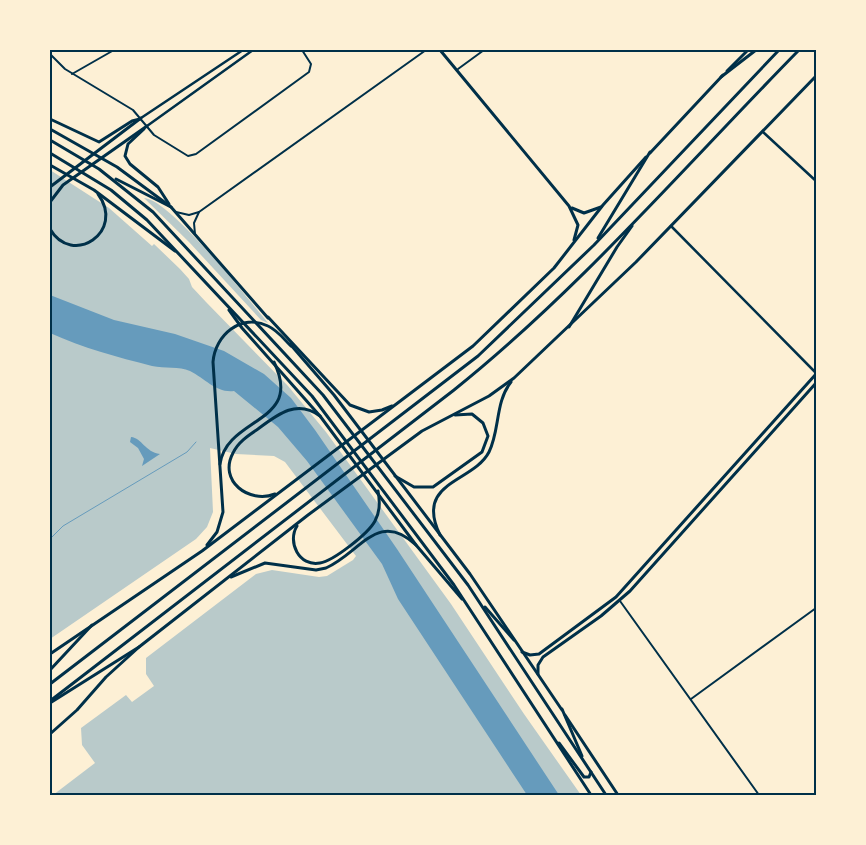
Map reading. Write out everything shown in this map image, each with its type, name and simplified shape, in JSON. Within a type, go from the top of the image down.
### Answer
[{"type":"main road","points":[[440,50],[569,206],[578,226],[571,247]]},
{"type":"main road","points":[[50,654],[202,551],[450,365],[497,325],[547,276],[603,205],[650,152],[748,50]]},
{"type":"main road","points":[[721,77],[756,50]]},
{"type":"main road","points":[[50,684],[478,356],[594,245],[779,50]]},
{"type":"main road","points":[[50,702],[466,381],[526,330],[799,50]]},
{"type":"main road","points":[[50,734],[77,710],[106,677],[139,647],[308,515],[422,431],[489,396],[514,378],[569,327],[671,226],[816,76]]},
{"type":"main road","points":[[50,119],[99,142],[132,121],[141,118]]},
{"type":"main road","points":[[50,186],[120,136],[141,118]]},
{"type":"main road","points":[[50,202],[63,185],[123,141],[147,126]]},
{"type":"main road","points":[[147,126],[128,144],[125,156],[130,164],[158,187],[171,207]]},
{"type":"main road","points":[[50,129],[117,167],[171,207],[268,317],[350,405],[363,411],[376,412],[399,402]]},
{"type":"main road","points":[[50,140],[108,175],[171,207]]},
{"type":"main road","points":[[594,245],[650,152]]},
{"type":"main road","points":[[50,153],[86,173],[124,200],[182,256],[290,371],[322,409],[416,532],[467,604],[591,795]]},
{"type":"main road","points":[[50,165],[94,190],[182,256]]},
{"type":"main road","points":[[108,175],[144,204],[174,232],[306,375],[352,431],[478,600],[606,795]]},
{"type":"main road","points":[[50,229],[60,240],[72,245],[88,243],[98,236],[105,225],[106,212],[102,200],[94,190]]},
{"type":"main road","points":[[569,206],[584,213],[603,205]]},
{"type":"main road","points":[[569,327],[584,306],[617,247],[642,213]]},
{"type":"main road","points":[[223,300],[242,328],[320,416],[378,491],[416,545],[467,604]]},
{"type":"main road","points":[[268,317],[334,395],[476,582],[618,795]]},
{"type":"main road","points":[[202,551],[213,538],[222,518],[213,362],[218,343],[229,330],[246,323],[264,324],[274,330],[291,346]]},
{"type":"main road","points":[[219,474],[221,458],[230,442],[276,404],[282,390],[281,379],[274,362]]},
{"type":"main road","points":[[522,651],[530,655],[539,654],[616,596],[816,373]]},
{"type":"main road","points":[[440,535],[435,523],[434,509],[439,495],[446,487],[483,459],[490,447],[503,396],[514,378]]},
{"type":"main road","points":[[538,674],[538,664],[544,657],[620,601],[816,383]]},
{"type":"main road","points":[[286,487],[263,498],[246,494],[233,480],[230,467],[233,452],[239,444],[276,415],[292,408],[312,411],[320,416]]},
{"type":"main road","points":[[395,476],[411,486],[421,488],[433,487],[478,455],[488,440],[488,433],[483,423],[469,414],[447,417]]},
{"type":"main road","points":[[308,515],[294,533],[293,543],[296,552],[303,559],[313,563],[331,559],[370,528],[377,517],[378,491]]},
{"type":"main road","points":[[225,580],[259,564],[272,563],[316,570],[326,568],[376,533],[392,531],[405,535],[416,545]]},
{"type":"main road","points":[[478,600],[514,640]]},
{"type":"main road","points":[[50,670],[92,625]]},
{"type":"main road","points":[[50,702],[139,647]]},
{"type":"main road","points":[[562,709],[585,763]]},
{"type":"main road","points":[[553,737],[566,750],[584,777],[590,776],[591,771]]},
{"type":"street","points":[[72,74],[114,50]]},
{"type":"street","points":[[141,118],[243,50]]},
{"type":"street","points":[[147,126],[253,50]]},
{"type":"street","points":[[50,54],[72,74],[131,109],[141,118],[154,135],[183,154],[194,155],[309,72],[311,64],[302,50]]},
{"type":"street","points":[[176,212],[185,215],[199,212],[426,50]]},
{"type":"street","points":[[457,70],[484,50]]},
{"type":"street","points":[[762,130],[816,181]]},
{"type":"street","points":[[196,235],[194,226],[199,212]]},
{"type":"street","points":[[671,226],[816,373]]},
{"type":"street","points":[[620,601],[759,795]]},
{"type":"street","points":[[691,699],[816,608]]},
{"type":"shaded area","points":[[50,170],[109,208],[152,246],[154,244],[189,279],[192,287],[206,302],[288,386],[326,432],[451,604],[524,714],[581,795],[53,795],[95,763],[82,745],[81,728],[126,695],[132,702],[154,686],[146,674],[146,658],[256,574],[272,570],[319,577],[327,576],[353,560],[356,556],[285,462],[274,456],[236,454],[210,448],[213,512],[207,527],[196,539],[50,639]]},
{"type":"shaded area","points":[[144,198],[156,203],[172,215],[189,232],[227,273],[268,323],[261,320],[189,242]]},
{"type":"water","points":[[50,295],[114,320],[175,334],[224,351],[264,374],[291,398],[397,549],[559,795],[527,795],[398,599],[382,564],[307,461],[278,427],[234,391],[216,388],[190,371],[152,366],[126,359],[88,348],[50,333]]},
{"type":"water","points":[[131,437],[138,440],[151,451],[160,454],[142,466],[144,459],[138,448],[130,442]]},
{"type":"waterway","points":[[50,539],[63,526],[187,452],[196,442]]}]
